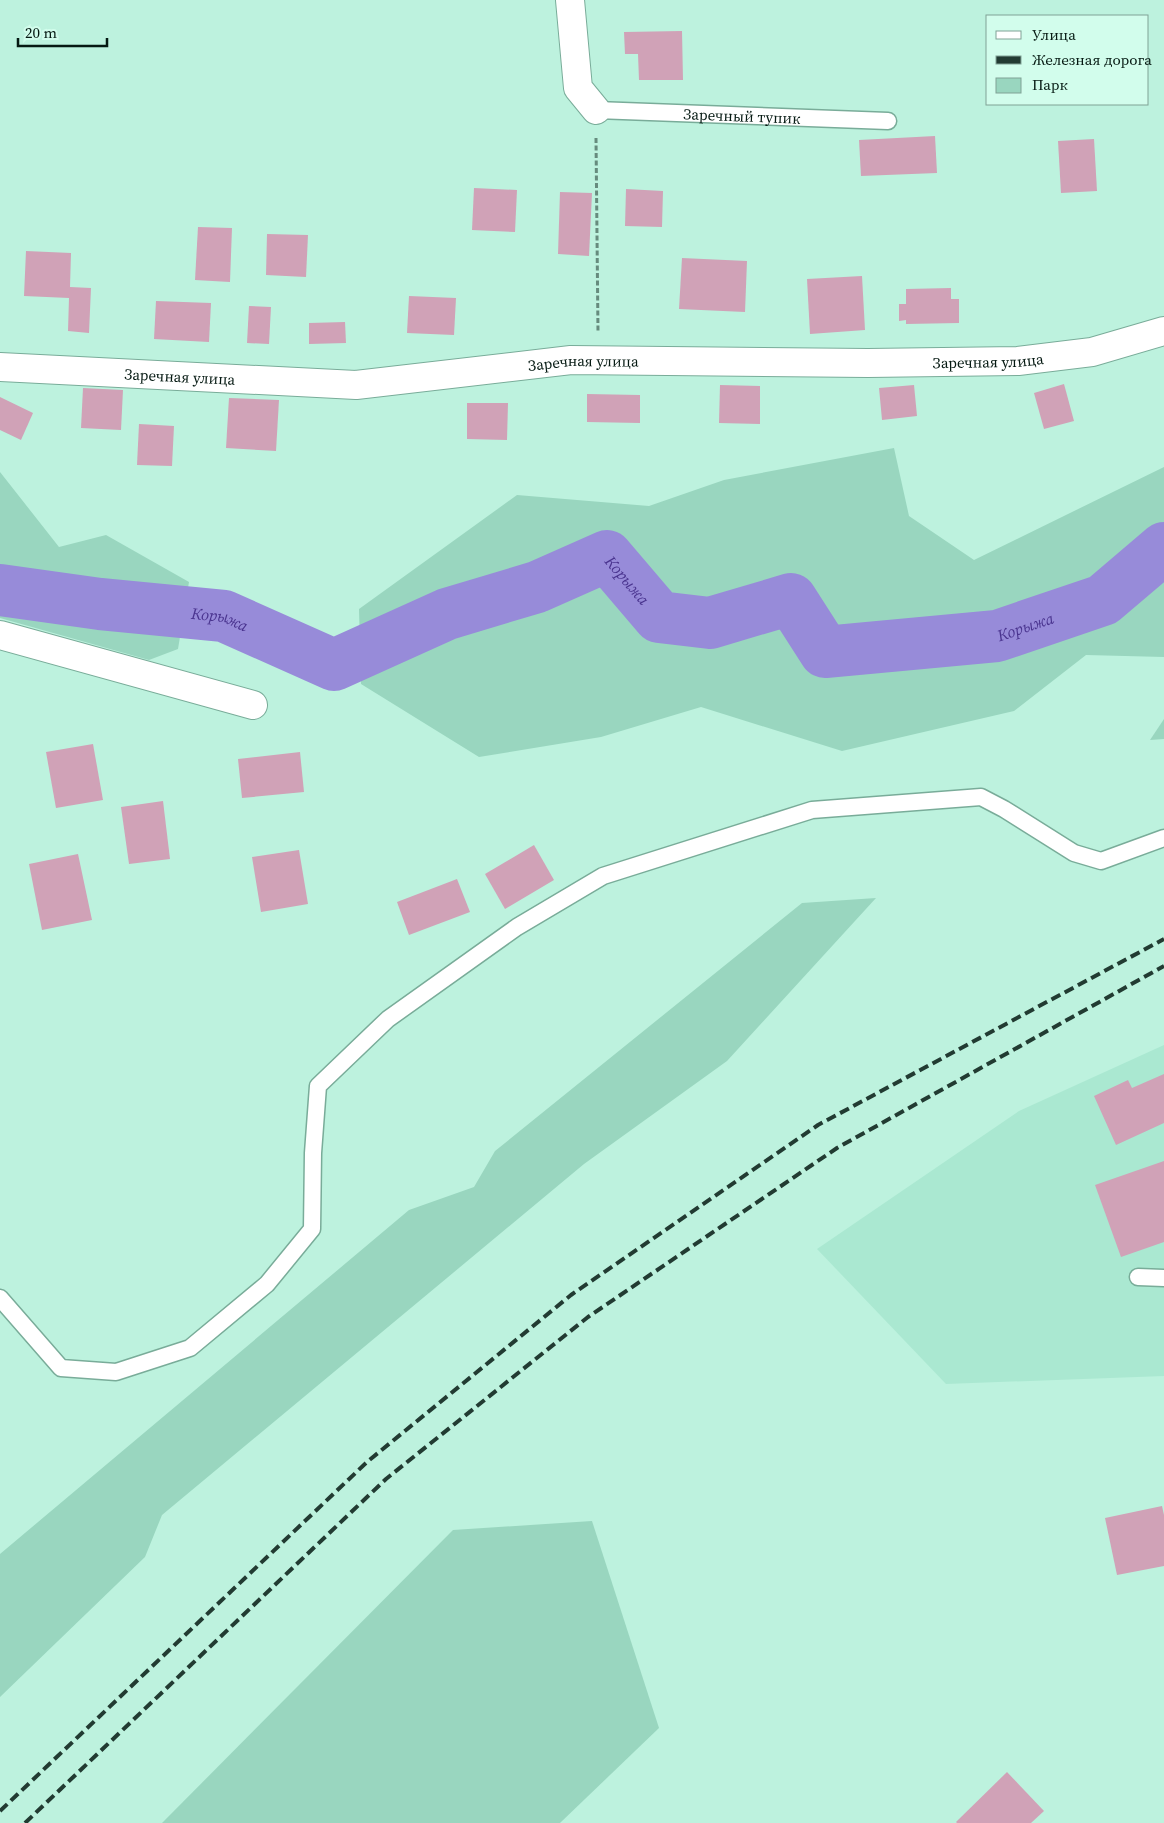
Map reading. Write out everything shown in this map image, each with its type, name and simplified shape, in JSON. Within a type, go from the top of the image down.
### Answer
[{"type":"street","points":[[570,0],[578,88],[596,110]]},
{"type":"street","name":"Заречная улица","points":[[0,367],[356,385],[571,360],[868,363],[1018,361],[1092,352],[1164,331]]},
{"type":"street","points":[[0,635],[253,706]]},
{"type":"lane","name":"Заречный тупик","points":[[596,110],[888,121]]},
{"type":"lane","points":[[0,1298],[62,1368],[116,1372],[190,1348],[267,1284],[312,1229],[313,1152],[318,1086],[388,1019],[516,926],[604,876],[812,810],[981,797],[1004,809],[1074,853],[1101,861],[1164,838]]},
{"type":"lane","points":[[1138,1277],[1164,1278]]},
{"type":"path","points":[[596,110],[598,360]]},
{"type":"shaded area","points":[[1164,1045],[1164,1376],[946,1384],[817,1249],[1019,1111]]},
{"type":"green space","points":[[894,448],[909,516],[974,560],[1164,467],[1164,657],[1086,655],[1014,711],[842,751],[701,707],[601,737],[479,757],[361,684],[359,609],[517,495],[649,506],[724,480]]},
{"type":"green space","points":[[0,472],[59,547],[106,535],[189,582],[178,649],[149,660],[0,618]]},
{"type":"green space","points":[[1164,719],[1164,739],[1150,740]]},
{"type":"green space","points":[[876,898],[727,1061],[584,1164],[162,1515],[145,1557],[0,1697],[0,1554],[409,1210],[474,1187],[495,1151],[802,903]]},
{"type":"green space","points":[[592,1521],[659,1728],[560,1823],[162,1823],[453,1530]]},
{"type":"building","points":[[682,31],[683,80],[639,80],[638,54],[625,54],[624,32]]},
{"type":"building","points":[[935,136],[937,173],[861,176],[859,140]]},
{"type":"building","points":[[1094,139],[1097,191],[1061,193],[1058,141]]},
{"type":"building","points":[[474,188],[517,190],[515,232],[472,230]]},
{"type":"building","points":[[626,189],[663,191],[662,227],[625,226]]},
{"type":"building","points":[[560,192],[592,193],[589,256],[558,254]]},
{"type":"building","points":[[198,227],[232,228],[230,282],[195,280]]},
{"type":"building","points":[[267,234],[308,235],[306,277],[266,275]]},
{"type":"building","points":[[26,251],[71,253],[70,287],[91,288],[89,333],[68,331],[69,298],[24,296]]},
{"type":"building","points":[[682,258],[747,261],[745,312],[679,309]]},
{"type":"building","points":[[862,276],[865,330],[810,334],[807,279]]},
{"type":"building","points":[[951,288],[951,299],[959,299],[959,323],[906,324],[906,320],[899,321],[899,304],[906,304],[906,289]]},
{"type":"building","points":[[409,296],[456,298],[454,335],[407,333]]},
{"type":"building","points":[[156,301],[211,303],[209,342],[154,339]]},
{"type":"building","points":[[249,306],[271,307],[269,344],[247,343]]},
{"type":"building","points":[[345,322],[346,343],[309,344],[309,323]]},
{"type":"building","points":[[1064,384],[1074,421],[1044,429],[1034,393]]},
{"type":"building","points":[[720,385],[760,386],[760,424],[719,423]]},
{"type":"building","points":[[914,385],[917,416],[882,420],[879,388]]},
{"type":"building","points":[[83,388],[123,390],[121,430],[81,428]]},
{"type":"building","points":[[587,394],[640,395],[640,423],[587,422]]},
{"type":"building","points":[[0,397],[33,413],[21,440],[0,430]]},
{"type":"building","points":[[229,398],[279,400],[276,451],[226,448]]},
{"type":"building","points":[[467,403],[508,403],[507,440],[467,439]]},
{"type":"building","points":[[139,424],[174,426],[172,466],[137,465]]},
{"type":"building","points":[[93,744],[103,800],[56,808],[46,752]]},
{"type":"building","points":[[300,752],[304,792],[242,798],[238,759]]},
{"type":"building","points":[[163,801],[170,859],[129,864],[121,807]]},
{"type":"building","points":[[534,845],[554,880],[505,909],[485,874]]},
{"type":"building","points":[[299,850],[308,904],[261,912],[252,857]]},
{"type":"building","points":[[78,854],[92,920],[42,930],[29,864]]},
{"type":"building","points":[[457,879],[470,912],[409,935],[397,902]]},
{"type":"building","points":[[1164,1074],[1164,1123],[1116,1145],[1094,1096],[1128,1080],[1132,1088]]},
{"type":"building","points":[[1164,1161],[1164,1242],[1121,1257],[1095,1185]]},
{"type":"building","points":[[1162,1506],[1164,1515],[1164,1566],[1117,1575],[1105,1518]]},
{"type":"building","points":[[1007,1772],[1044,1811],[1031,1823],[956,1822]]},
{"type":"waterway","name":"Корыжа","points":[[0,590],[100,604],[224,616],[334,665],[447,614],[537,587],[607,556],[659,617],[710,623],[791,599],[825,652],[997,636],[1103,600],[1164,548]]},
{"type":"railway","points":[[0,1811],[367,1462],[571,1295],[818,1125],[1164,939]]},
{"type":"railway","points":[[25,1823],[386,1479],[588,1317],[837,1148],[1164,966]]}]
